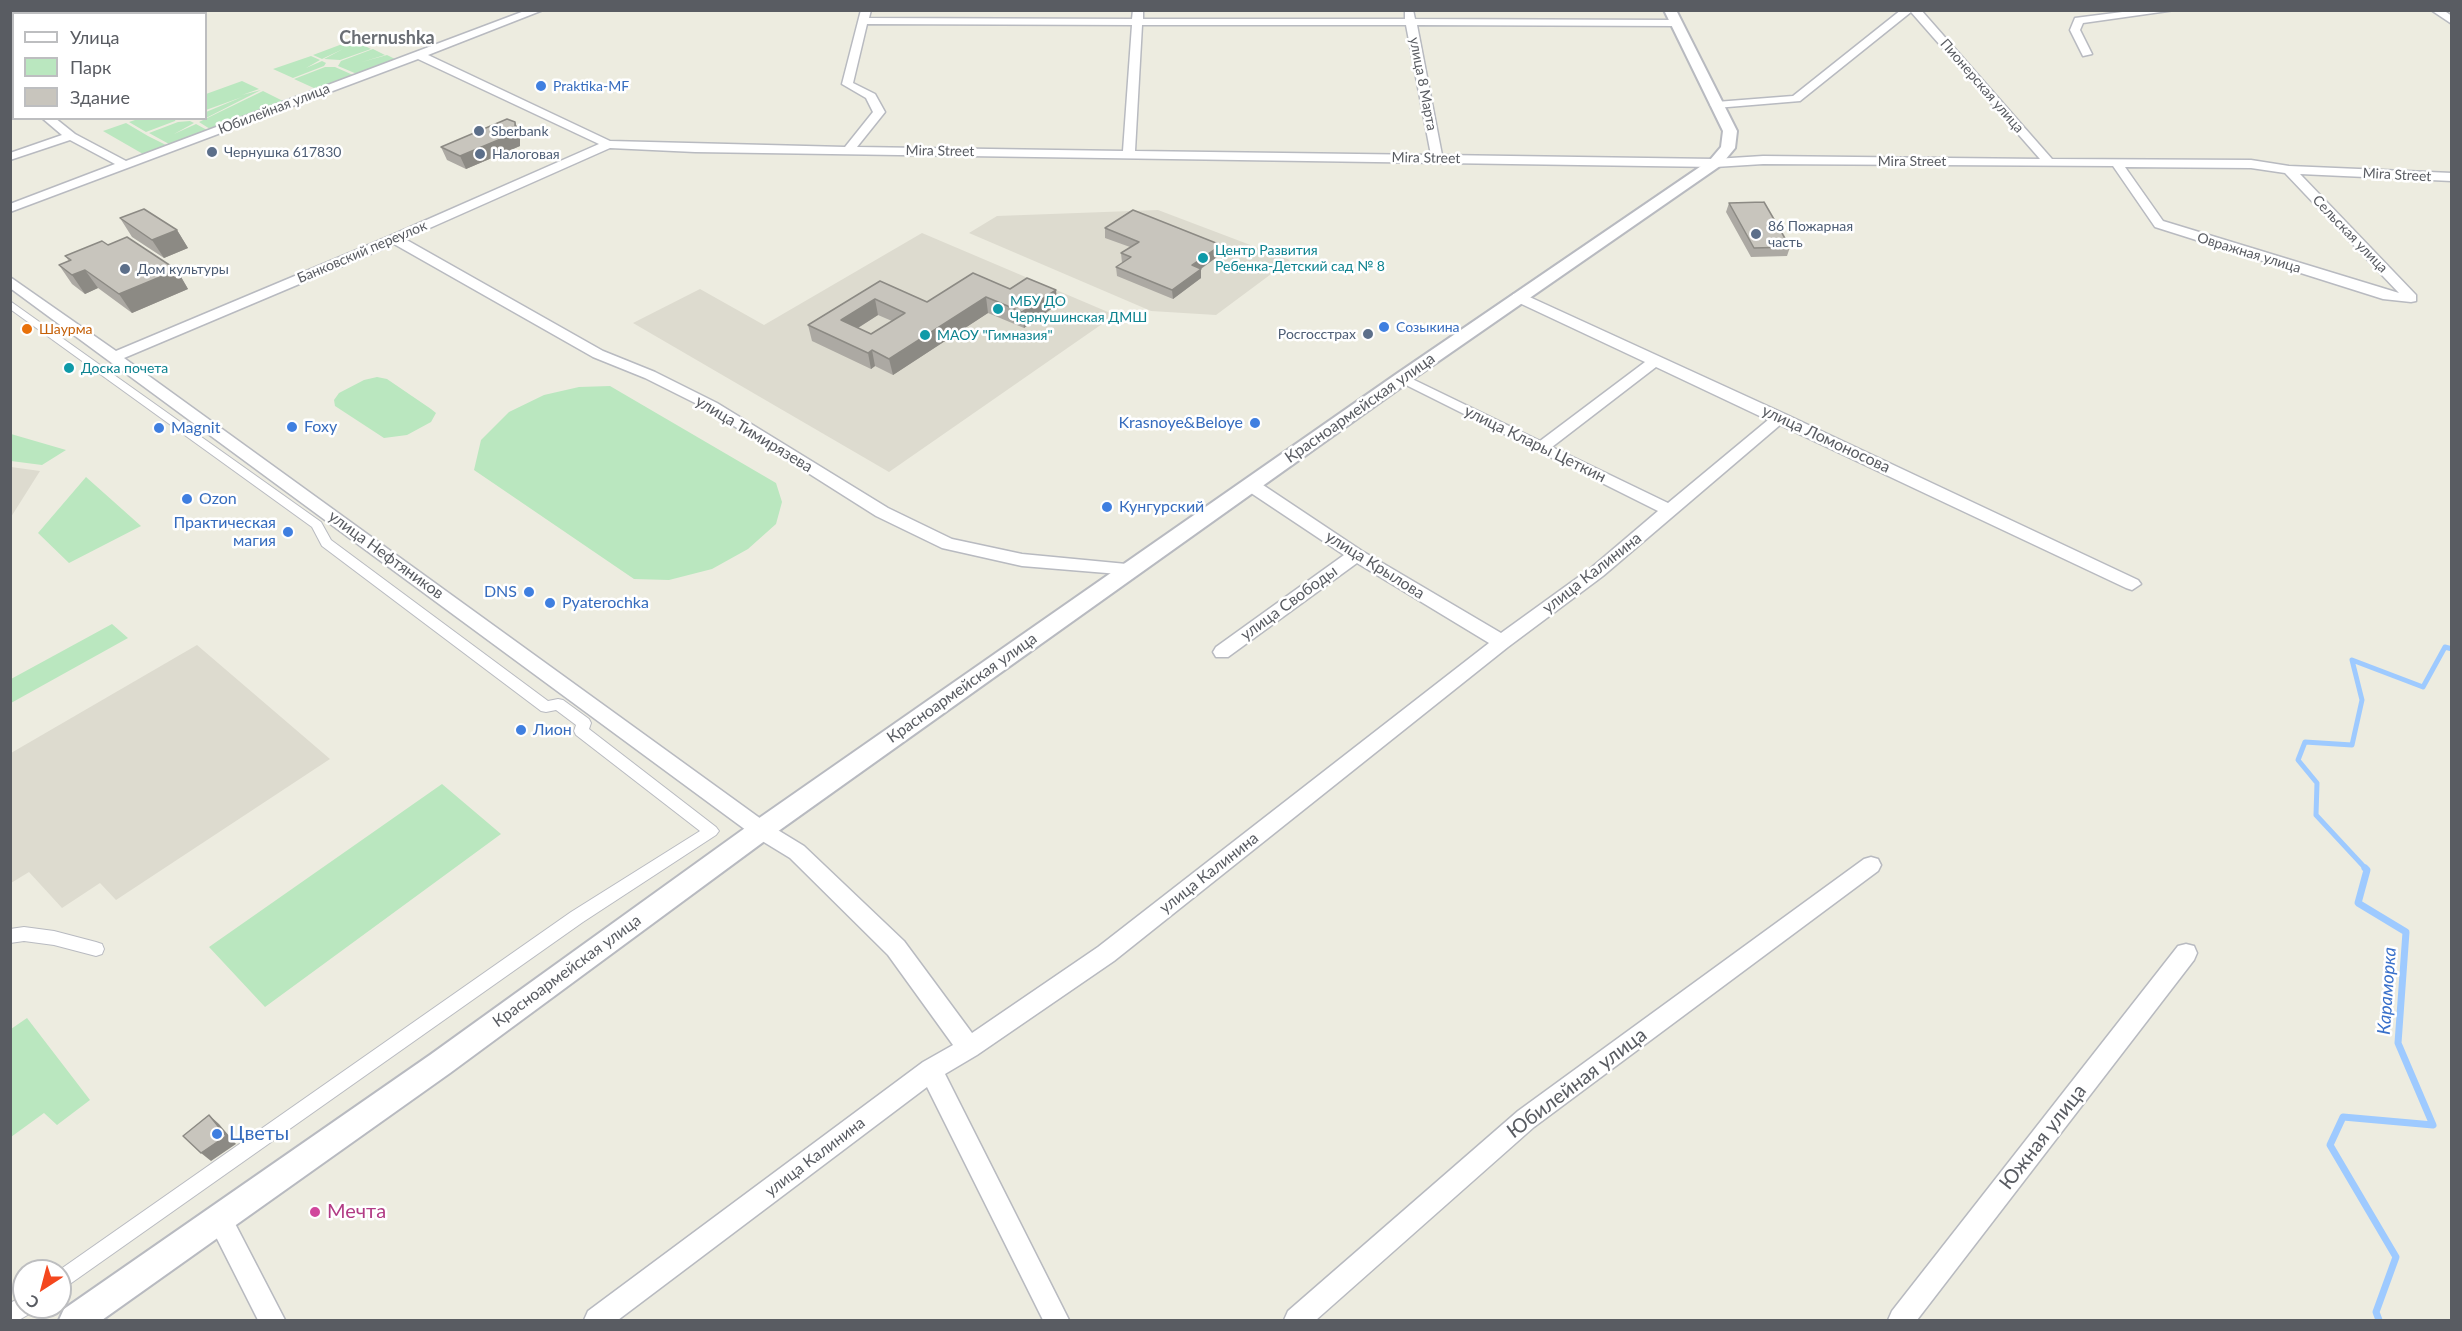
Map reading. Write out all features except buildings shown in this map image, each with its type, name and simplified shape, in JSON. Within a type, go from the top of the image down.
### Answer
[{"type":"street","name":"Юбилейная улица","points":[[10,208],[538,10]]},
{"type":"street","name":"улица 8 Марта","points":[[1408,10],[1437,158]]},
{"type":"street","points":[[1716,105],[1796,99],[1908,10]]},
{"type":"street","name":"Пионерская улица","points":[[1915,10],[2048,161]]},
{"type":"street","points":[[2087,54],[2075,30],[2079,20],[2170,10]]},
{"type":"street","points":[[2436,10],[2451,21]]},
{"type":"street","points":[[848,150],[879,112],[871,96],[847,84],[864,16],[1138,16],[1411,22],[1673,17]]},
{"type":"street","points":[[1129,153],[1138,16]]},
{"type":"street","name":"Красноармейская улица","points":[[75,1320],[440,1064],[761,830],[1518,297],[1715,163],[1728,148],[1730,131],[1673,17]]},
{"type":"street","name":"Mira Street","points":[[419,55],[608,144],[695,148],[1715,163],[1763,160],[2251,164],[2289,170],[2451,177]]},
{"type":"street","points":[[50,120],[71,136],[125,165]]},
{"type":"street","points":[[10,157],[71,136]]},
{"type":"street","name":"Банковский переулок","points":[[114,357],[396,239],[608,144]]},
{"type":"street","name":"Овражная улица","points":[[2117,163],[2159,225],[2388,296],[2411,298]]},
{"type":"street","name":"Сельская улица","points":[[2289,170],[2411,298]]},
{"type":"street","name":"улица Тимирязева","points":[[396,239],[598,354],[650,375],[712,406],[882,512],[948,544],[1022,560],[1131,569]]},
{"type":"street","name":"улица Нефтяников","points":[[10,281],[761,830],[797,852],[896,948],[969,1048]]},
{"type":"street","name":"улица Ломоносова","points":[[1518,297],[1780,417],[2132,584]]},
{"type":"street","points":[[10,304],[317,525],[326,543],[546,707],[558,704],[584,723],[581,731],[711,831],[577,917],[72,1273]]},
{"type":"street","points":[[1542,448],[1656,360]]},
{"type":"street","name":"улица Клары Цеткин","points":[[1401,379],[1670,510]]},
{"type":"street","name":"улица Калинина","points":[[597,1320],[931,1070],[969,1048],[1106,954],[1502,642],[1597,572],[1780,417]]},
{"type":"street","name":"улица Крылова","points":[[1251,485],[1356,555],[1502,642]]},
{"type":"street","name":"улица Свободы","points":[[1222,652],[1356,555]]},
{"type":"street","name":"Юбилейная улица","points":[[1297,1320],[1526,1119],[1872,865]]},
{"type":"street","points":[[10,936],[24,934],[54,938],[96,950]]},
{"type":"street","name":"Южная улица","points":[[1901,1320],[2186,953]]},
{"type":"street","points":[[931,1070],[1056,1320]]},
{"type":"street","points":[[219,1219],[272,1320]]},
{"type":"shaded area","points":[[1158,210],[1290,260],[1216,315],[1151,311],[969,233],[997,216]]},
{"type":"shaded area","points":[[922,233],[1115,315],[889,472],[633,323],[700,289],[764,325]]},
{"type":"shaded area","points":[[10,467],[40,471],[11,517]]},
{"type":"shaded area","points":[[197,645],[330,759],[116,900],[100,883],[62,908],[29,872],[11,883],[11,753]]},
{"type":"green space","points":[[353,40],[371,49],[340,60],[324,59],[343,49],[322,59],[313,55]]},
{"type":"green space","points":[[373,49],[385,55],[362,62],[387,55],[395,59],[357,74],[338,66],[341,61]]},
{"type":"green space","points":[[311,56],[320,60],[306,68],[322,61],[326,63],[324,66],[293,78],[273,69]]},
{"type":"green space","points":[[325,67],[335,67],[353,75],[316,89],[294,79]]},
{"type":"green space","points":[[242,81],[259,89],[242,95],[261,90],[207,117],[207,112],[242,97],[207,110],[207,94]]},
{"type":"green space","points":[[263,91],[283,101],[210,129],[199,122]]},
{"type":"green space","points":[[135,120],[176,120],[146,132],[129,122]]},
{"type":"green space","points":[[178,122],[194,123],[174,134],[196,124],[207,130],[169,144],[149,133]]},
{"type":"green space","points":[[126,123],[166,145],[143,154],[103,131]]},
{"type":"green space","points":[[377,377],[387,379],[436,413],[431,422],[407,435],[384,438],[335,406],[334,400],[339,393],[364,380]]},
{"type":"green space","points":[[610,386],[776,483],[782,502],[776,524],[748,549],[712,569],[669,580],[634,579],[474,470],[481,440],[509,412],[544,395],[579,387]]},
{"type":"green space","points":[[11,434],[66,450],[42,465],[11,461]]},
{"type":"green space","points":[[86,477],[141,526],[69,563],[38,533]]},
{"type":"green space","points":[[112,624],[128,638],[11,703],[11,679]]},
{"type":"green space","points":[[442,784],[501,834],[265,1007],[209,947]]},
{"type":"green space","points":[[27,1018],[90,1100],[57,1125],[44,1113],[11,1137],[11,1029]]},
{"type":"waterway","name":"Караморка","points":[[2367,870],[2316,815],[2317,783],[2298,760],[2305,742],[2352,745],[2362,700],[2352,660],[2423,687],[2445,647],[2452,649]]},
{"type":"waterway","name":"Караморка","points":[[2367,870],[2358,903],[2406,932],[2398,1043],[2433,1125],[2343,1117],[2330,1145],[2396,1257],[2376,1312],[2379,1320]]},
{"type":"place","name":"Praktika-MF","points":[[541,86]]},
{"type":"place","name":"Sberbank","points":[[479,131]]},
{"type":"place","name":"Чернушка 617830","points":[[212,152]]},
{"type":"place","name":"Налоговая","points":[[480,154]]},
{"type":"place","name":"86 Пожарная часть","points":[[1756,234]]},
{"type":"place","name":"Центр Развития Ребенка-Детский сад № 8","points":[[1203,258]]},
{"type":"place","name":"Дом культуры","points":[[125,269]]},
{"type":"place","name":"МБУ ДО Чернушинская ДМШ","points":[[998,309]]},
{"type":"place","name":"Созыкина","points":[[1384,327]]},
{"type":"place","name":"Шаурма","points":[[27,329]]},
{"type":"place","name":"Росгосстрах","points":[[1368,334]]},
{"type":"place","name":"МАОУ \"Гимназия\"","points":[[925,335]]},
{"type":"place","name":"Доска почета","points":[[69,368]]},
{"type":"place","name":"Krasnoye&Beloye","points":[[1255,423]]},
{"type":"place","name":"Foxy","points":[[292,427]]},
{"type":"place","name":"Magnit","points":[[159,428]]},
{"type":"place","name":"Ozon","points":[[187,499]]},
{"type":"place","name":"Кунгурский","points":[[1107,507]]},
{"type":"place","name":"Практическая магия","points":[[288,532]]},
{"type":"place","name":"DNS","points":[[529,592]]},
{"type":"place","name":"Pyaterochka","points":[[550,603]]},
{"type":"place","name":"Лион","points":[[521,730]]},
{"type":"place","name":"Цветы","points":[[217,1134]]},
{"type":"place","name":"Мечта","points":[[315,1212]]},
{"type":"district","name":"Chernushka","points":[[387,38]]}]
